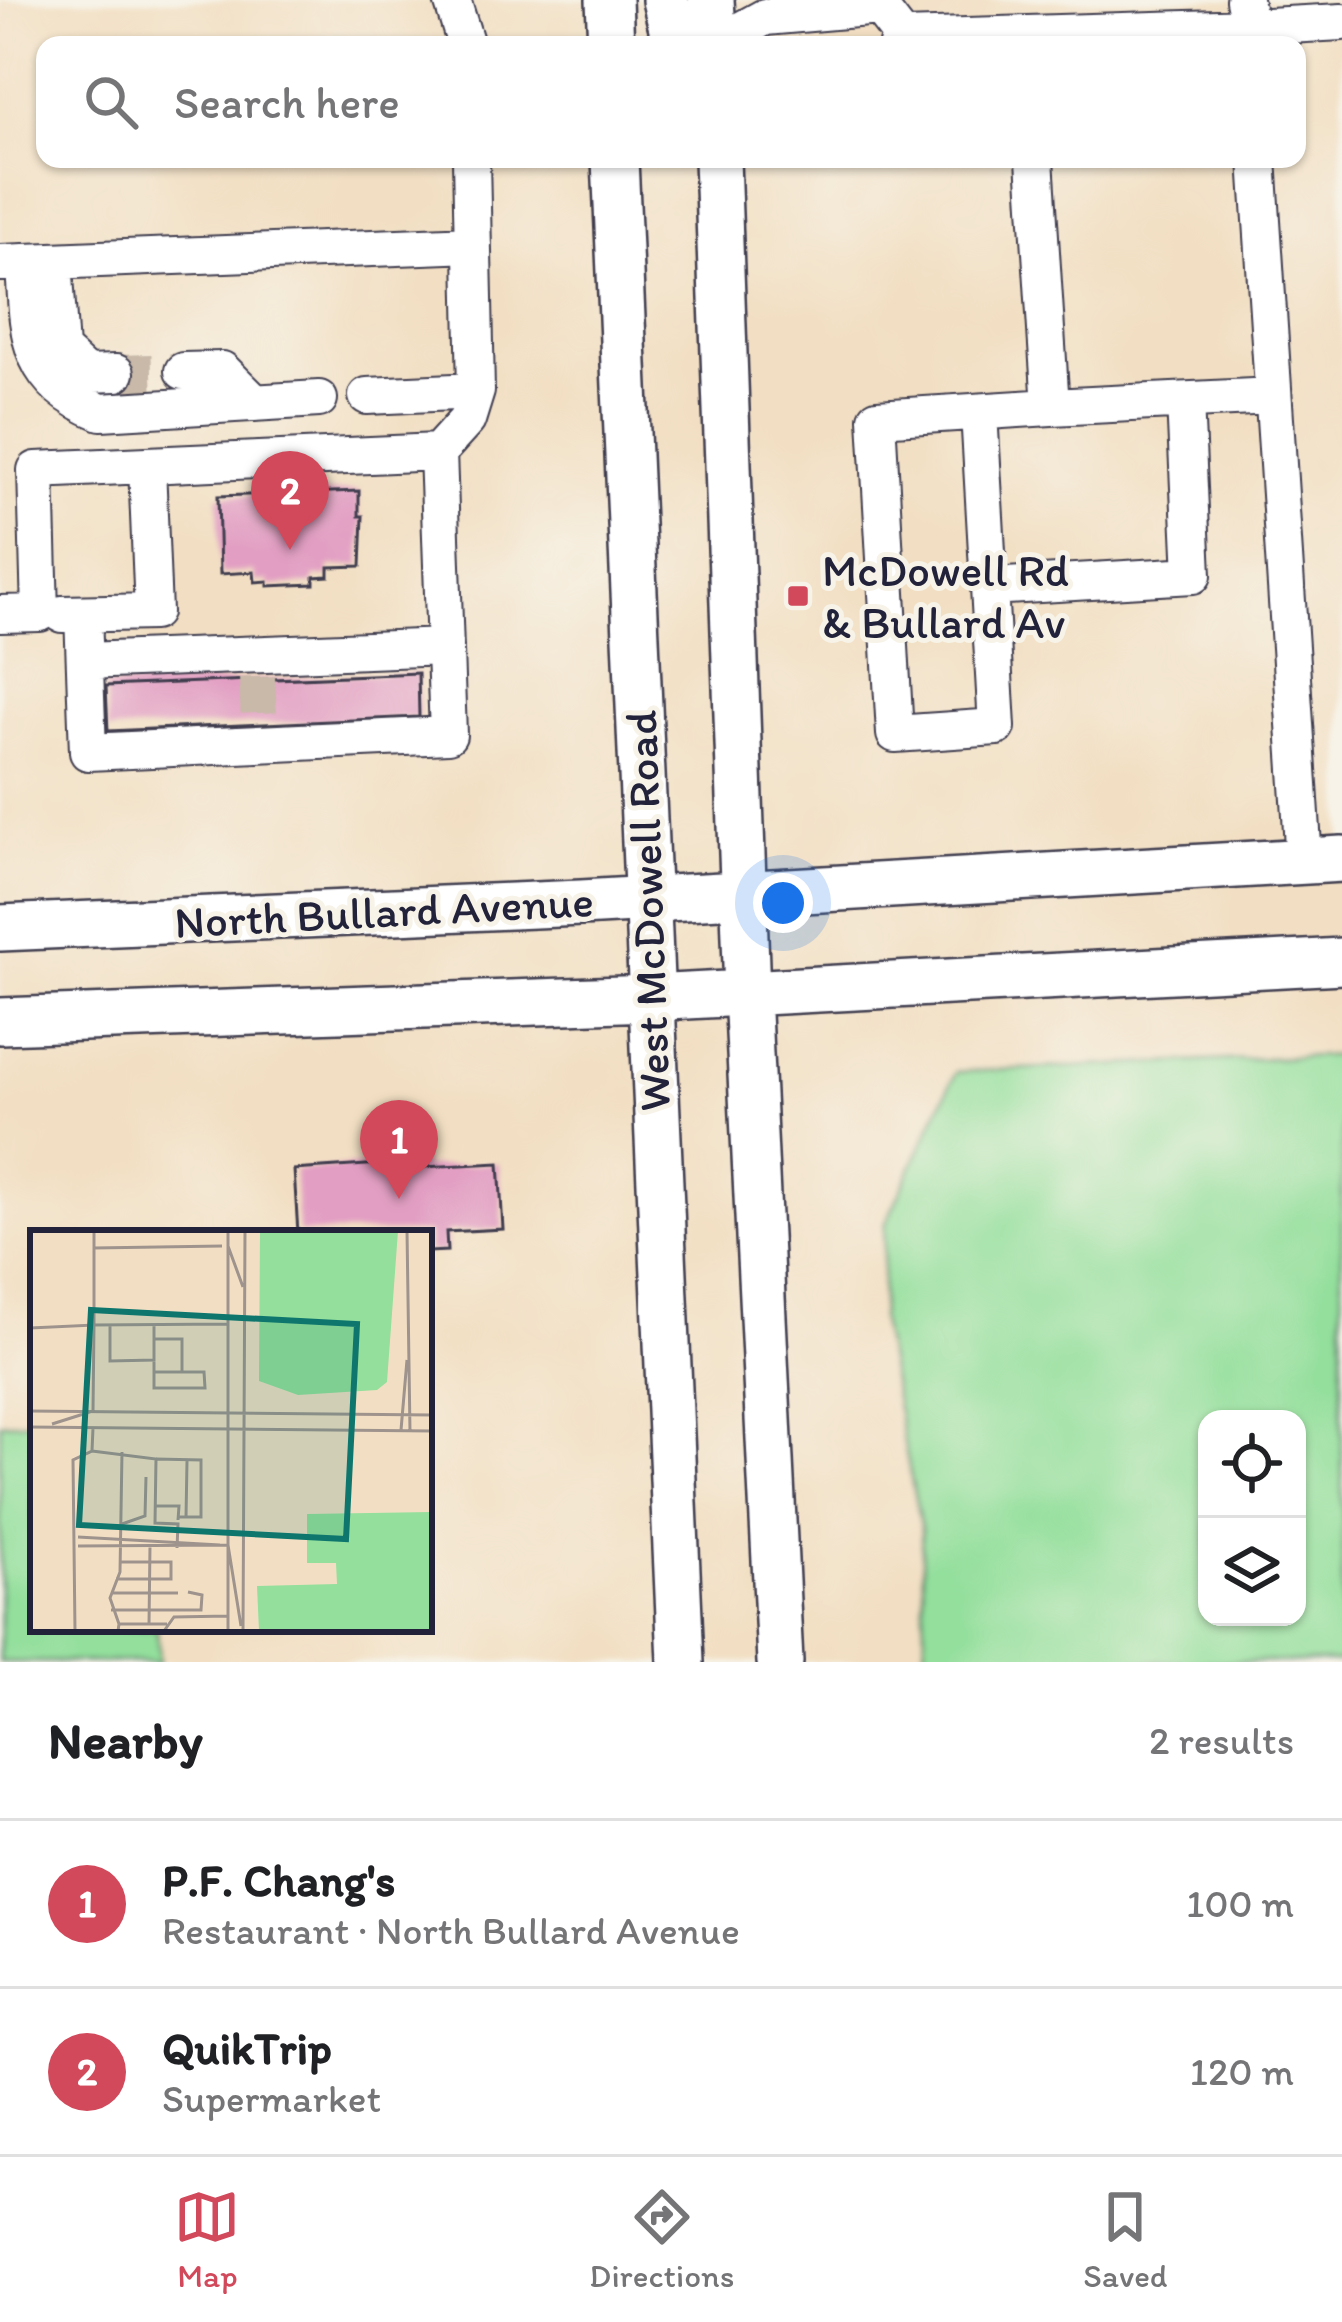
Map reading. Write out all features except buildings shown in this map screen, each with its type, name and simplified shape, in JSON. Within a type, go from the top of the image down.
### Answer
[{"type":"main road","points":[[609,0],[611,36]]},
{"type":"main road","points":[[665,0],[674,36]]},
{"type":"main road","points":[[711,0],[713,36]]},
{"type":"main road","name":"West McDowell Road","points":[[615,168],[681,1662]]},
{"type":"main road","points":[[718,168],[742,892],[780,1662]]},
{"type":"main road","name":"North Bullard Avenue","points":[[0,928],[646,899],[1323,860]]},
{"type":"main road","name":"North Bullard Avenue","points":[[0,1022],[650,998],[1342,962]]},
{"type":"lane","points":[[452,0],[463,36]]},
{"type":"lane","points":[[730,36],[765,17],[879,7],[897,36]]},
{"type":"lane","points":[[1002,36],[1342,22]]},
{"type":"lane","points":[[83,614],[88,752],[259,732],[448,735],[438,452],[467,420],[476,392],[471,168]]},
{"type":"lane","points":[[1036,168],[1051,407]]},
{"type":"lane","points":[[1259,168],[1273,396],[1323,860]]},
{"type":"lane","points":[[26,262],[472,244]]},
{"type":"lane","points":[[26,262],[60,350],[86,374],[116,374]]},
{"type":"lane","points":[[26,262],[31,349],[44,374],[77,403],[101,412],[319,399]]},
{"type":"lane","points":[[183,371],[221,370],[255,403]]},
{"type":"lane","points":[[367,396],[476,392]]},
{"type":"lane","points":[[979,412],[997,727],[895,734],[878,418],[1051,407],[1273,396]]},
{"type":"lane","points":[[989,587],[1193,575],[1185,401]]},
{"type":"lane","points":[[40,614],[36,470],[438,452]]},
{"type":"lane","points":[[0,614],[154,612],[148,466]]},
{"type":"lane","points":[[86,661],[256,666],[445,647]]},
{"type":"green space","points":[[1342,1055],[1342,1662],[926,1662],[921,1529],[880,1321],[885,1225],[956,1072]]},
{"type":"green space","points":[[30,1421],[30,1632],[157,1632],[159,1662],[0,1662],[0,1423]]},
{"type":"tunnel","points":[[116,373],[183,371]]},
{"type":"tunnel","points":[[257,677],[259,721]]},
{"type":"place","name":"QuikTrip","points":[[290,550]]},
{"type":"place","name":"McDowell Rd & Bullard Av","points":[[798,596]]},
{"type":"place","name":"P.F. Chang's","points":[[399,1199]]}]
